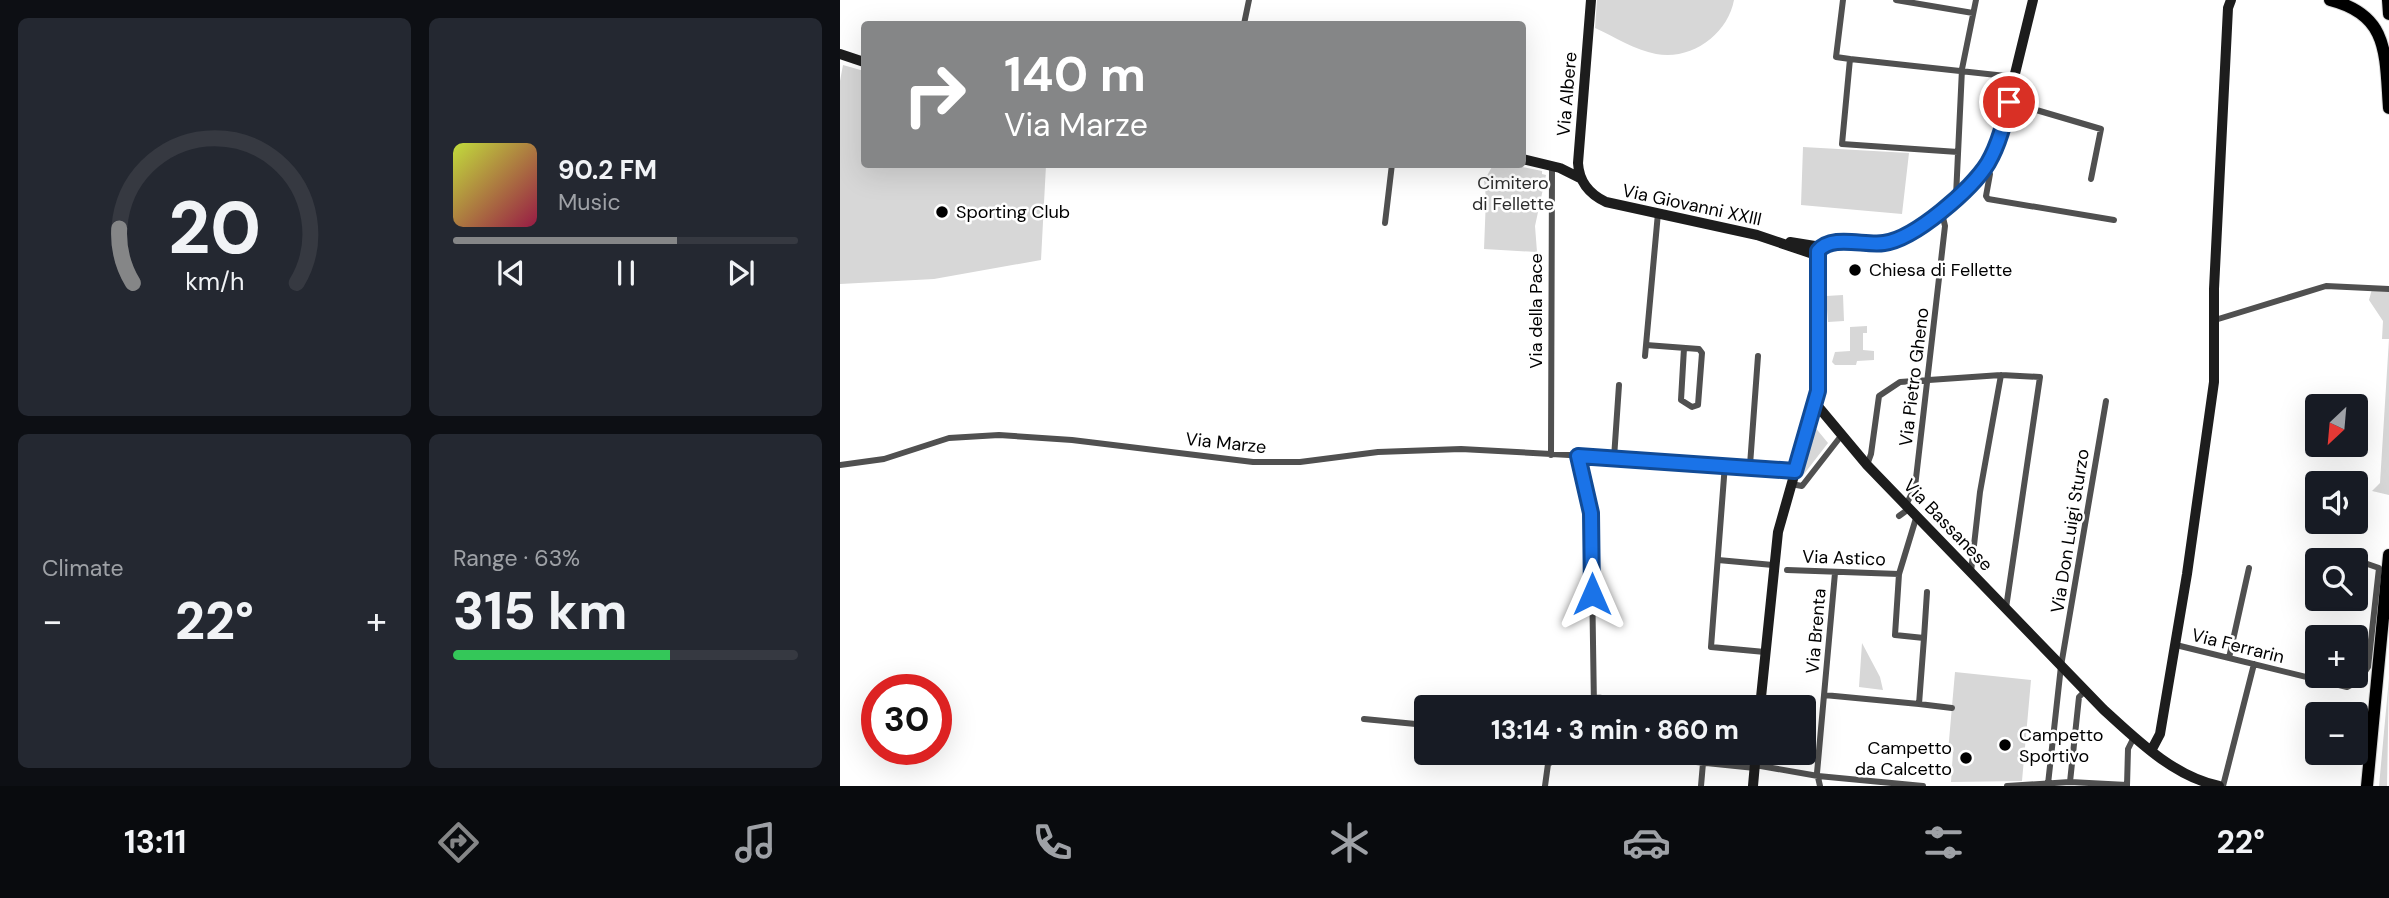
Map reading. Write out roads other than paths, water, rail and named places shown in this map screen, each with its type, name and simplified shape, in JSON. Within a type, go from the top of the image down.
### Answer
[{"type":"highway","points":[[2330,0],[2361,10],[2369,15],[2381,31],[2385,45],[2389,108]]},
{"type":"highway","points":[[2388,0],[2389,14]]},
{"type":"highway","points":[[2367,786],[2389,555]]},
{"type":"highway","points":[[2374,786],[2389,622]]},
{"type":"street","points":[[1245,21],[1249,0]]},
{"type":"street","name":"Via Albere","points":[[1587,188],[1580,178],[1578,163],[1591,0]]},
{"type":"street","points":[[1843,0],[1836,57],[2015,77]]},
{"type":"street","points":[[1896,0],[1973,13]]},
{"type":"street","points":[[1956,197],[1962,69],[1976,0]]},
{"type":"street","name":"Via Giovanni XXIII","points":[[1587,188],[1606,202],[1818,251],[1828,243],[1877,244],[1894,241],[1911,233],[1956,197],[1984,168],[1999,139],[2033,0]]},
{"type":"street","points":[[2151,751],[2160,734],[2176,645],[2214,382],[2214,289],[2228,3]]},
{"type":"street","points":[[840,54],[861,61]]},
{"type":"street","points":[[1850,59],[1842,145],[1958,152]]},
{"type":"street","points":[[2009,102],[2101,129],[2091,179]]},
{"type":"street","points":[[1526,160],[1556,167],[1580,178]]},
{"type":"street","points":[[1556,167],[1578,163]]},
{"type":"street","name":"Via della Pace","points":[[1551,455],[1549,228],[1556,167]]},
{"type":"street","points":[[1385,223],[1392,168]]},
{"type":"street","points":[[1984,168],[1990,174],[1986,196],[1988,199],[2114,220]]},
{"type":"street","name":"Via Pietro Gheno","points":[[1924,638],[1895,635],[1899,574],[1915,487],[1945,226],[1941,209]]},
{"type":"street","points":[[1645,356],[1658,213]]},
{"type":"street","points":[[1761,695],[1777,532],[1816,404],[1819,369],[1816,277],[1818,251],[1782,241]]},
{"type":"street","name":"Via Giovanni XXIII","points":[[1793,246],[1808,262],[1816,277]]},
{"type":"street","points":[[2216,320],[2326,286],[2389,289]]},
{"type":"street","points":[[1646,345],[1699,349],[1702,352],[1698,405],[1692,407],[1681,400],[1684,348]]},
{"type":"street","points":[[1750,465],[1758,356]]},
{"type":"street","points":[[1972,572],[1980,492],[2001,375]]},
{"type":"street","points":[[1867,465],[1881,392],[1900,382],[2001,375],[2040,377],[2006,608]]},
{"type":"street","points":[[1614,458],[1619,386]]},
{"type":"street","name":"Via Don Luigi Sturzo","points":[[2061,666],[2106,401]]},
{"type":"street","name":"Via Bassanese","points":[[1816,404],[1867,465],[2085,691],[2151,751],[2200,784],[2221,786]]},
{"type":"street","name":"Via Marze","points":[[840,465],[884,459],[949,438],[999,435],[1073,440],[1253,462],[1300,462],[1378,452],[1461,449],[1750,465],[1795,471]]},
{"type":"street","points":[[1791,484],[1802,486],[1841,436]]},
{"type":"street","points":[[1578,456],[1591,513],[1594,695]]},
{"type":"street","points":[[1725,464],[1711,647],[1765,652]]},
{"type":"street","points":[[1899,516],[1911,509]]},
{"type":"street","points":[[1718,560],[1773,565]]},
{"type":"street","name":"Via Ferrarin","points":[[2176,645],[2347,687],[2359,681],[2368,667],[2379,568],[2368,564]]},
{"type":"street","points":[[2229,658],[2249,568]]},
{"type":"street","name":"Via Astico","points":[[1787,570],[1899,574]]},
{"type":"street","name":"Via Brenta","points":[[1820,786],[1818,776],[1835,573]]},
{"type":"street","points":[[1919,704],[1927,592]]},
{"type":"street","points":[[2221,786],[2254,664]]},
{"type":"street","points":[[2048,784],[2061,666]]},
{"type":"street","points":[[2070,782],[2078,697],[2085,691]]},
{"type":"street","points":[[1824,695],[1952,708]]},
{"type":"street","points":[[1364,719],[1414,723]]},
{"type":"street","points":[[2007,786],[2070,782],[2127,786],[2129,749],[2134,737]]},
{"type":"street","points":[[1545,786],[1548,765]]},
{"type":"street","points":[[1701,786],[1703,765]]},
{"type":"street","points":[[1729,765],[1923,786]]},
{"type":"street","points":[[1753,786],[1755,767]]},
{"type":"place","name":"Sporting Club","points":[[942,212]]},
{"type":"place","name":"Chiesa di Fellette","points":[[1855,270]]},
{"type":"place","name":"Campetto Sportivo","points":[[2005,745]]},
{"type":"place","name":"Campetto da Calcetto","points":[[1966,758]]},
{"type":"park label","name":"Cimitero di Fellette","points":[[1513,193]]}]
